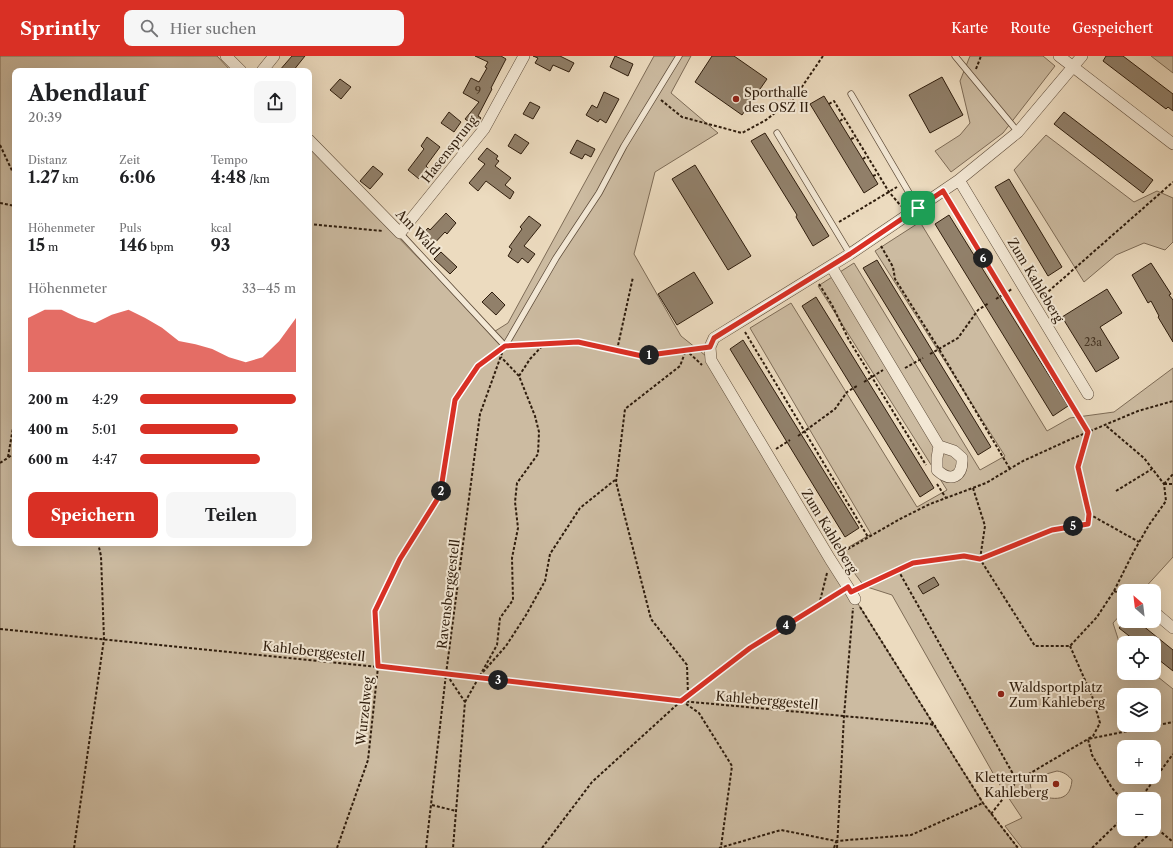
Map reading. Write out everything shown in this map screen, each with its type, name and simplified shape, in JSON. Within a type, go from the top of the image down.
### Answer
[{"type":"street","points":[[226,56],[238,68]]},
{"type":"street","points":[[264,68],[274,56]]},
{"type":"street","name":"Hasensprung","points":[[400,233],[484,129],[524,56]]},
{"type":"street","points":[[1059,56],[1173,144]]},
{"type":"street","points":[[710,347],[714,338],[850,254],[960,180],[1018,132],[1082,56]]},
{"type":"street","name":"Am Wald","points":[[312,143],[400,233]]},
{"type":"street","name":"Zum Kahleberg","points":[[960,180],[1088,394]]},
{"type":"street","points":[[831,266],[939,446]]},
{"type":"street","name":"Zum Kahleberg","points":[[710,347],[711,360],[851,593]]},
{"type":"street","points":[[1161,618],[1173,628]]},
{"type":"lane","points":[[505,346],[556,258],[599,192],[624,146],[679,56]]},
{"type":"lane","points":[[955,56],[1018,132]]},
{"type":"lane","points":[[851,94],[903,183],[913,212]]},
{"type":"lane","points":[[777,133],[850,254]]},
{"type":"lane","name":"Am Wald","points":[[400,233],[505,346]]},
{"type":"path","points":[[655,96],[682,117],[742,133],[766,120],[794,97],[823,56]]},
{"type":"path","points":[[972,77],[981,56]]},
{"type":"path","points":[[829,104],[834,100],[889,192],[913,212]]},
{"type":"path","points":[[840,121],[844,118]]},
{"type":"path","points":[[851,139],[856,137]]},
{"type":"path","points":[[0,144],[12,170]]},
{"type":"path","points":[[862,159],[867,156]]},
{"type":"path","points":[[874,176],[878,174]]},
{"type":"path","points":[[1034,304],[1173,182]]},
{"type":"path","points":[[833,225],[903,183]]},
{"type":"path","points":[[542,848],[592,782],[681,701],[750,648],[819,605],[851,593],[913,563],[964,556],[980,559],[1052,530],[1088,524],[1089,514],[1078,467],[1088,432],[943,191]]},
{"type":"path","points":[[0,203],[12,205]]},
{"type":"path","points":[[312,224],[400,233]]},
{"type":"path","points":[[875,237],[894,267],[895,279],[939,349],[1010,469]]},
{"type":"path","points":[[814,276],[832,305],[849,340],[930,471]]},
{"type":"path","points":[[617,351],[633,277]]},
{"type":"path","points":[[996,299],[1022,284]]},
{"type":"path","points":[[930,354],[958,338],[978,310],[989,303]]},
{"type":"path","points":[[739,322],[868,537]]},
{"type":"path","points":[[505,346],[578,342],[642,356],[710,347]]},
{"type":"path","points":[[519,376],[530,359],[544,344]]},
{"type":"path","name":"Ravensberggestell","points":[[426,848],[446,674],[480,414],[505,346]]},
{"type":"path","name":"Wurzelweg","points":[[337,848],[368,760],[378,666],[375,611],[400,559],[440,495],[455,400],[478,366],[505,346]]},
{"type":"path","points":[[686,350],[680,366],[625,409],[616,482],[651,619],[687,665],[688,695]]},
{"type":"path","points":[[453,848],[465,702],[497,645],[500,618],[513,600],[512,558],[518,528],[515,502],[517,483],[538,454],[539,432],[537,421],[519,376],[501,357]]},
{"type":"path","points":[[864,382],[872,377],[923,358]]},
{"type":"path","points":[[798,436],[835,409],[847,392],[857,386]]},
{"type":"path","points":[[819,605],[830,559],[868,537],[930,504],[986,483],[1024,461],[1088,432],[1138,411],[1173,401]]},
{"type":"path","points":[[973,488],[985,526],[980,559],[1035,646],[1070,646],[1097,616],[1114,591],[1139,542],[1166,501],[1164,484],[1144,458],[1105,425]]},
{"type":"path","points":[[8,457],[12,434]]},
{"type":"path","points":[[767,454],[790,440]]},
{"type":"path","points":[[0,463],[12,454]]},
{"type":"path","points":[[1116,492],[1152,469]]},
{"type":"path","points":[[1164,484],[1173,474]]},
{"type":"path","points":[[934,478],[946,498]]},
{"type":"path","points":[[479,678],[506,646],[526,615],[545,581],[550,554],[580,508],[616,479]]},
{"type":"path","points":[[1164,484],[1173,484]]},
{"type":"path","points":[[1089,514],[1139,542]]},
{"type":"path","points":[[74,848],[104,639],[101,556],[99,546]]},
{"type":"path","points":[[898,570],[1017,782]]},
{"type":"path","points":[[835,848],[851,593]]},
{"type":"path","points":[[851,593],[991,814],[1018,848]]},
{"type":"path","name":"Kahleberggestell","points":[[0,629],[378,666],[681,701],[930,724],[936,726]]},
{"type":"path","points":[[991,814],[1017,782],[1093,736],[1100,723],[1092,696],[1070,646]]},
{"type":"path","points":[[446,674],[465,702]]},
{"type":"path","points":[[681,701],[699,713],[732,766],[720,848],[781,830],[836,840],[911,835],[984,803]]},
{"type":"path","points":[[1088,739],[1173,722]]},
{"type":"path","points":[[1088,739],[1092,755],[1117,794]]},
{"type":"path","points":[[1145,792],[1173,754]]},
{"type":"path","points":[[431,805],[456,811]]},
{"type":"path","points":[[1092,848],[1117,824]]},
{"type":"path","points":[[1161,832],[1173,842]]},
{"type":"path","points":[[1134,848],[1146,836]]},
{"type":"shaded area","points":[[0,56],[217,56],[228,68],[12,68],[12,546],[312,546],[312,151],[492,333],[508,323],[654,56],[691,56],[671,93],[718,133],[655,172],[634,254],[681,336],[711,360],[855,599],[983,803],[1018,848],[0,848]]},
{"type":"shaded area","points":[[970,56],[1043,56],[1055,66],[1003,133],[951,172],[935,151],[960,135],[970,123],[960,81]]},
{"type":"shaded area","points":[[1151,56],[1173,56],[1173,73]]},
{"type":"shaded area","points":[[1046,135],[1134,202],[1157,191],[1173,198],[1173,242],[1165,250],[1144,243],[1116,255],[1084,282],[1014,170]]},
{"type":"shaded area","points":[[920,222],[1047,431],[1070,418],[1114,412],[1173,368],[1173,557],[1148,584],[1117,584],[1117,619],[1113,623],[1117,636],[1117,680],[1161,679],[1173,689],[1173,848],[1022,848],[1005,826],[1022,818],[998,782],[892,595],[864,586],[849,566],[842,551],[871,534],[750,328],[791,303],[917,507],[947,490],[818,286],[854,263],[980,470],[1005,456],[875,251]],"holes":[[[1057,771],[1062,772],[1072,780],[1067,794],[1058,798],[1032,794],[1030,783],[1039,776]]]},
{"type":"building","points":[[292,56],[305,56],[295,68],[282,68]]},
{"type":"building","points":[[475,56],[501,56],[506,59],[478,116],[481,118],[475,126],[465,119],[479,102],[463,93],[471,78],[479,82],[487,68],[485,67],[488,62]]},
{"type":"building","points":[[533,56],[560,56],[574,63],[569,72],[553,65],[550,71],[535,63],[538,58]]},
{"type":"building","points":[[615,56],[633,64],[628,76],[610,67]]},
{"type":"building","name":"Sporthalle des OSZ II","points":[[712,56],[734,56],[767,79],[742,115],[695,82]]},
{"type":"building","points":[[1106,56],[1123,56],[1173,94],[1173,111],[1168,107],[1166,109],[1103,61]]},
{"type":"building","points":[[942,77],[963,115],[930,133],[909,95]]},
{"type":"building","points":[[340,79],[351,87],[341,99],[330,90]]},
{"type":"building","points":[[604,92],[619,99],[606,123],[600,119],[598,122],[586,115],[592,105],[597,108]]},
{"type":"building","points":[[824,96],[878,184],[864,193],[810,104]]},
{"type":"building","points":[[530,102],[540,107],[533,119],[523,114]]},
{"type":"building","points":[[449,112],[461,122],[454,132],[441,123]]},
{"type":"building","points":[[1064,112],[1153,180],[1143,193],[1054,124]]},
{"type":"building","points":[[765,133],[829,236],[813,246],[796,217],[797,215],[751,141]]},
{"type":"building","points":[[515,134],[529,143],[521,154],[508,146]]},
{"type":"building","points":[[427,137],[440,147],[426,166],[428,168],[419,179],[408,170],[424,149],[421,146]]},
{"type":"building","points":[[577,140],[595,149],[591,157],[585,154],[582,159],[570,153]]},
{"type":"building","points":[[487,148],[498,156],[496,159],[499,161],[495,166],[511,178],[505,185],[514,192],[510,199],[486,181],[478,191],[469,183],[485,164],[478,159]]},
{"type":"building","points":[[695,165],[751,256],[728,270],[672,179]]},
{"type":"building","points":[[373,166],[383,174],[370,189],[360,181]]},
{"type":"building","points":[[1009,179],[1062,267],[1048,276],[995,187]]},
{"type":"building","points":[[446,213],[456,223],[447,234],[445,232],[430,248],[419,238],[428,228],[430,230]]},
{"type":"building","points":[[949,215],[1068,406],[1053,416],[935,224]]},
{"type":"building","points":[[529,216],[541,225],[524,246],[535,254],[528,263],[522,258],[518,263],[508,256],[512,249],[509,247],[522,229],[520,227]]},
{"type":"building","points":[[441,252],[457,267],[450,274],[434,259]]},
{"type":"building","points":[[877,260],[991,447],[978,455],[863,268]]},
{"type":"building","points":[[1151,263],[1171,294],[1169,295],[1173,300],[1173,342],[1158,317],[1159,316],[1151,301],[1148,303],[1132,275]]},
{"type":"building","points":[[694,272],[713,303],[677,325],[658,294]]},
{"type":"building","points":[[1107,289],[1122,313],[1100,327],[1119,358],[1096,372],[1062,317]]},
{"type":"building","points":[[492,292],[505,305],[496,315],[482,302]]},
{"type":"building","points":[[816,297],[934,488],[920,497],[802,306]]},
{"type":"building","points":[[743,340],[859,528],[845,537],[730,349]]},
{"type":"building","points":[[934,577],[939,585],[923,594],[918,586]]},
{"type":"building","points":[[1119,628],[1146,628],[1156,636],[1129,636]]},
{"type":"building","points":[[1161,640],[1173,650],[1173,671],[1161,662]]},
{"type":"place","name":"Sporthalle des OSZ II","points":[[736,99]]},
{"type":"place","name":"Waldsportplatz Zum Kahleberg","points":[[1001,694]]},
{"type":"place","name":"Kletterturm Kahleberg","points":[[1056,784]]},
{"type":"route","points":[[943,191],[1088,432],[1078,467],[1089,514],[1088,524],[1052,530],[980,559],[964,556],[913,563],[851,592],[848,587],[750,648],[681,701],[378,666],[375,611],[400,559],[440,495],[455,400],[478,366],[505,346],[578,342],[642,356],[710,347],[714,338],[850,254],[918,208],[943,191]]}]
